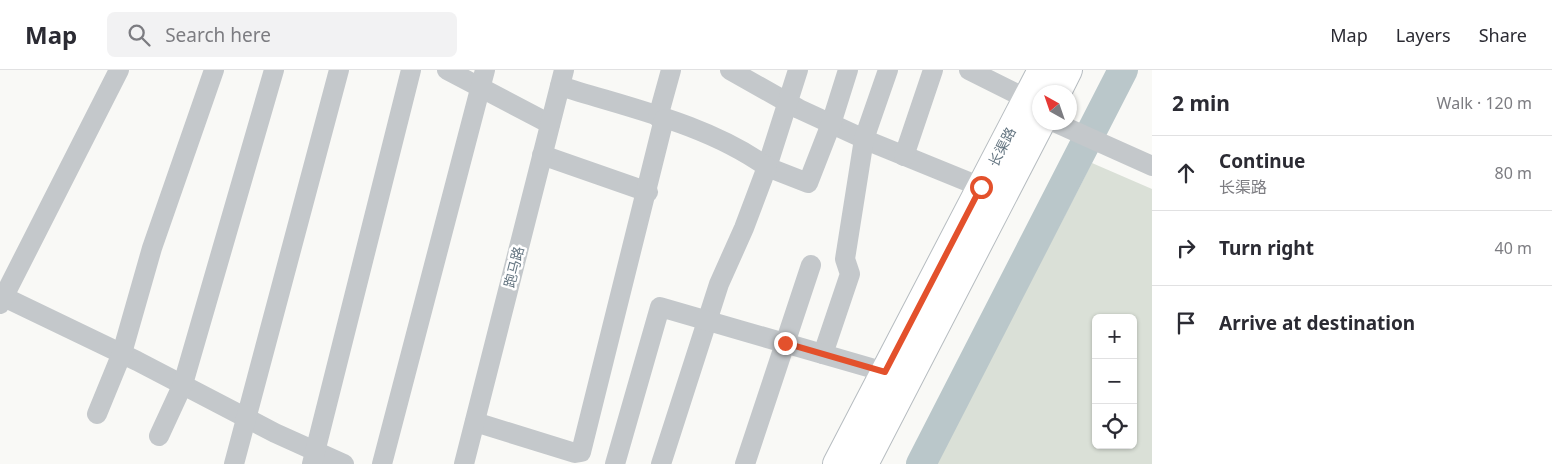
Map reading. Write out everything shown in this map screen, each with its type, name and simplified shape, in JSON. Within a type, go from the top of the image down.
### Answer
[{"type":"main road","name":"长渠路","points":[[837,464],[1042,70]]},
{"type":"main road","points":[[1060,85],[1068,70]]},
{"type":"main road","name":"长渠路","points":[[864,464],[1049,130]]},
{"type":"street","points":[[119,70],[2,300],[122,353],[246,417],[314,457],[344,464]]},
{"type":"street","points":[[97,414],[122,353],[152,248],[214,70]]},
{"type":"street","points":[[159,436],[182,384],[274,70]]},
{"type":"street","points":[[234,464],[339,70]]},
{"type":"street","points":[[314,457],[412,70]]},
{"type":"street","points":[[447,70],[482,79],[550,124]]},
{"type":"street","points":[[475,422],[575,453],[582,452],[648,192],[671,70]]},
{"type":"street","points":[[730,70],[751,75],[788,103],[831,124],[981,187]]},
{"type":"street","points":[[661,464],[706,320],[767,167],[798,70]]},
{"type":"street","points":[[562,78],[661,118],[725,141],[767,167],[808,183],[831,124],[848,70]]},
{"type":"street","points":[[823,354],[850,274],[845,259],[864,139],[888,70]]},
{"type":"street","points":[[904,156],[933,70]]},
{"type":"street","points":[[977,72],[1027,99]]},
{"type":"street","name":"跑马路","points":[[464,464],[562,78]]},
{"type":"street","points":[[382,464],[482,79]]},
{"type":"street","points":[[1067,130],[1152,166]]},
{"type":"street","points":[[542,155],[648,192]]},
{"type":"street","points":[[745,464],[811,265]]},
{"type":"street","points":[[615,464],[660,307],[885,372]]},
{"type":"shaded area","points":[[1092,163],[1152,189],[1152,464],[936,464]]},
{"type":"waterway","points":[[921,464],[1123,70]]},
{"type":"route","points":[[785,343],[885,372],[981,187]]}]
